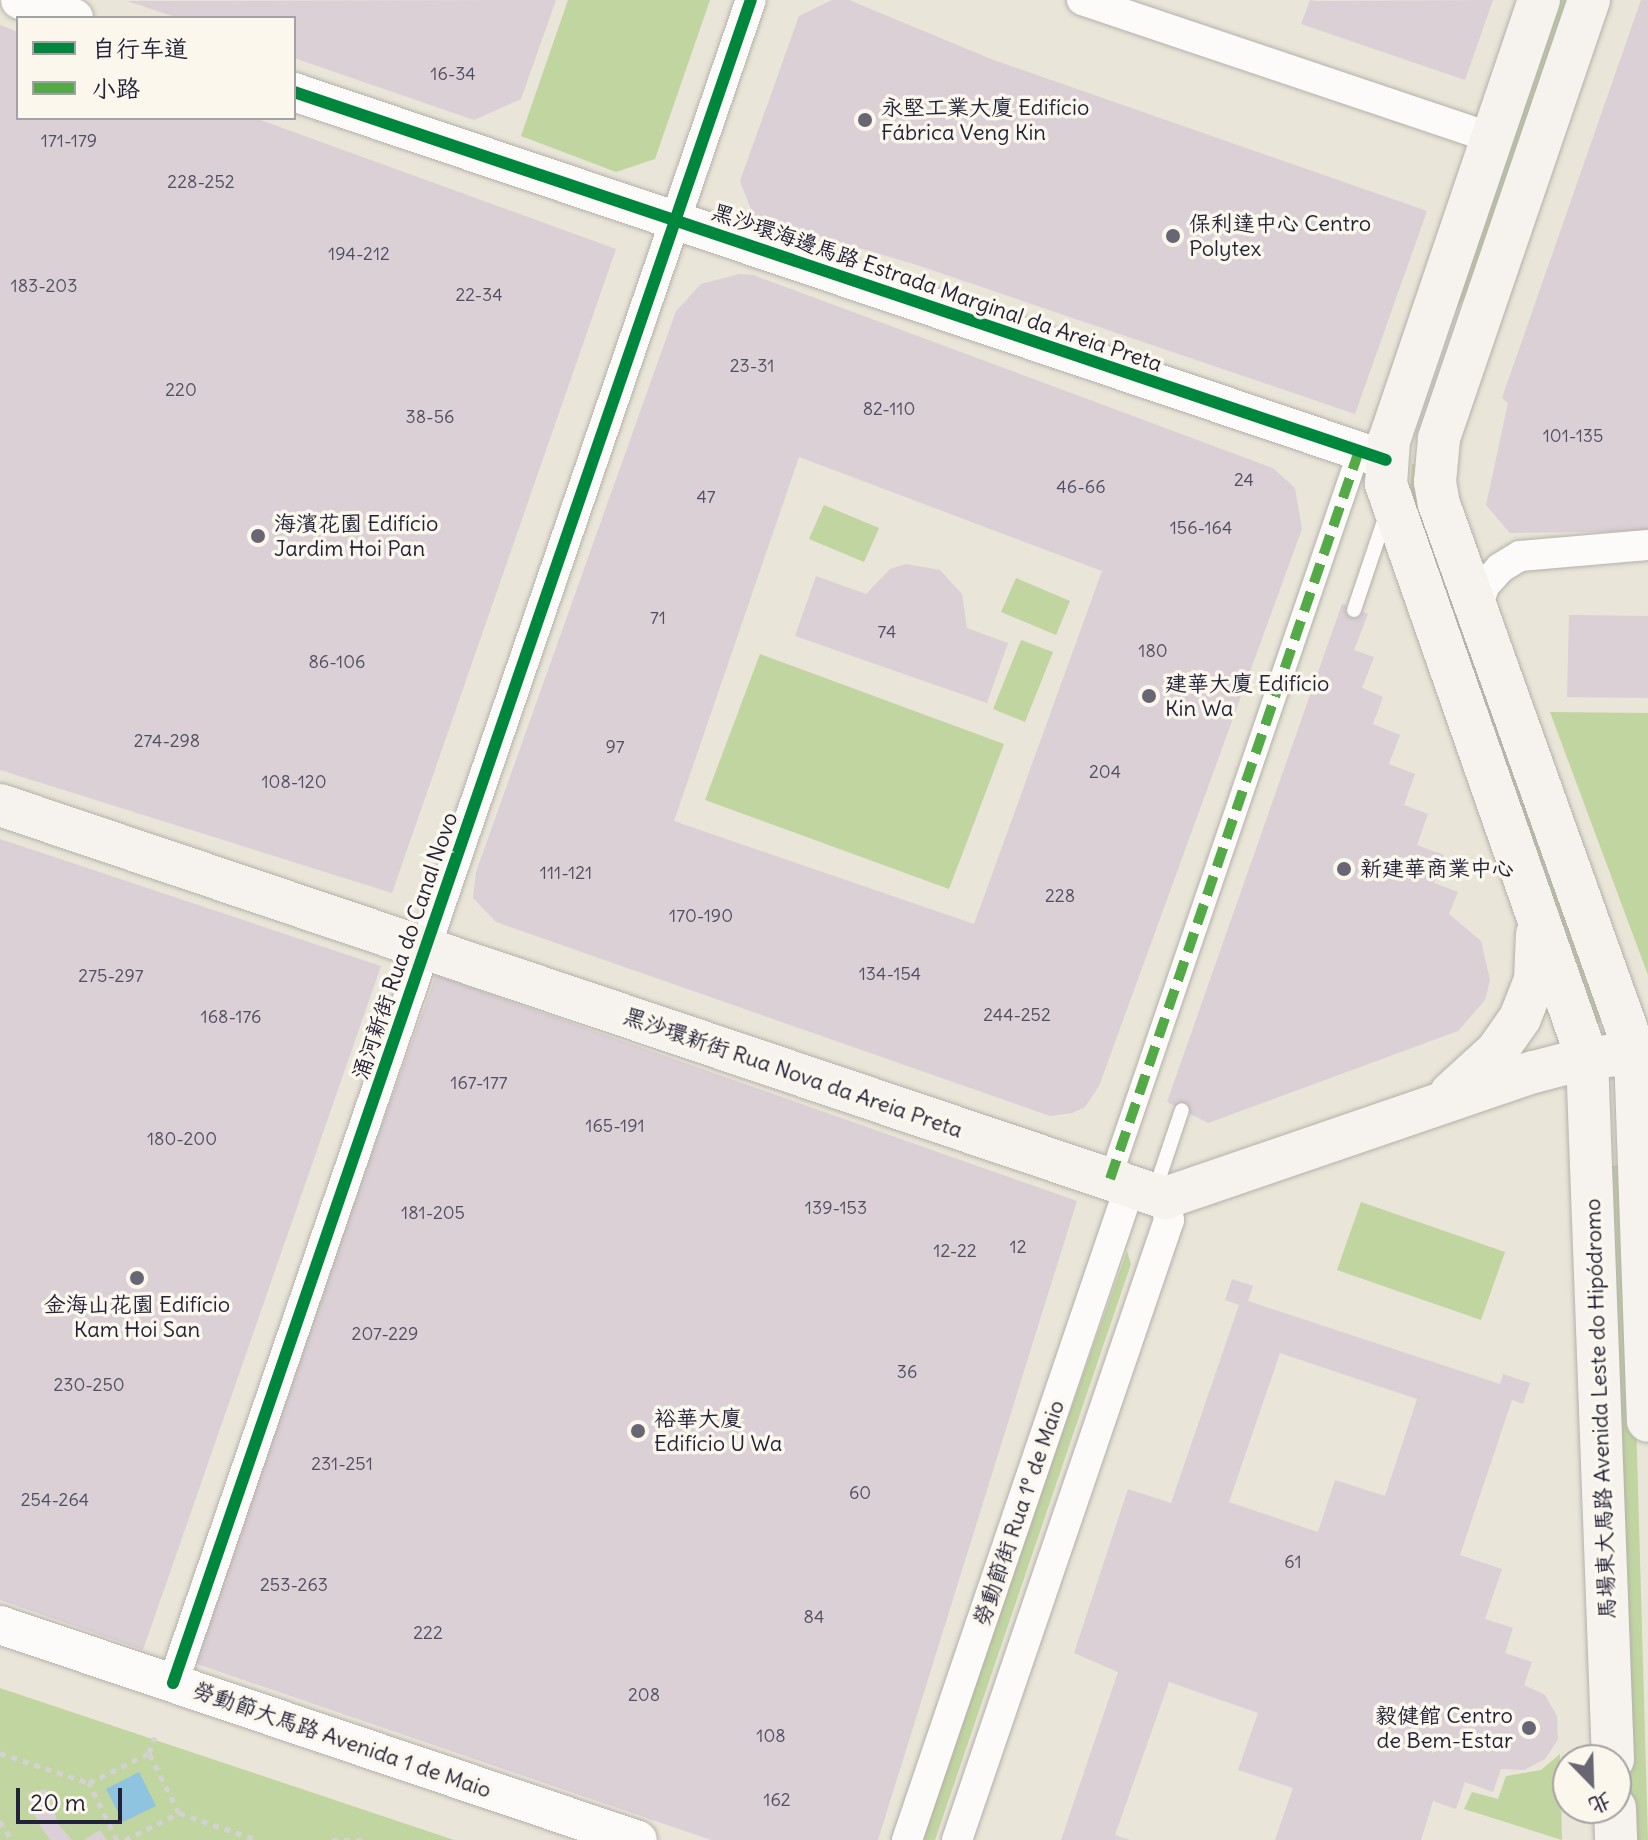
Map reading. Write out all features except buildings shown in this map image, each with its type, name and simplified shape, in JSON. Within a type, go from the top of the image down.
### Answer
[{"type":"main road","points":[[1437,1103],[1488,1061],[1520,1018],[1538,960],[1533,907],[1372,456],[1492,138],[1539,0]]},
{"type":"main road","points":[[1589,0],[1493,281],[1436,460],[1439,504],[1642,1052],[1648,1421]]},
{"type":"main road","points":[[1372,456],[1411,448],[1421,435],[1456,340],[1493,281]]},
{"type":"main road","name":"黑沙環新街 Rua Nova da Areia Preta","points":[[0,805],[1140,1189]]},
{"type":"main road","name":"馬場東大馬路 Avenida Leste do Hipódromo","points":[[1533,907],[1587,1058],[1612,1744]]},
{"type":"main road","points":[[1140,1189],[1587,1058],[1642,1052]]},
{"type":"street","points":[[20,0],[68,16]]},
{"type":"street","name":"涌河新街 Rua do Canal Novo","points":[[173,1683],[751,0]]},
{"type":"street","points":[[1082,0],[1492,138]]},
{"type":"street","name":"黑沙環海邊馬路 Estrada Marginal da Areia Preta","points":[[296,93],[1372,456]]},
{"type":"street","points":[[957,1840],[1169,1220],[1140,1189],[1372,456]]},
{"type":"street","points":[[1477,609],[1484,586],[1500,568],[1520,556],[1648,545]]},
{"type":"street","name":"勞動節街 Rua 1º de Maio","points":[[907,1840],[1140,1189]]},
{"type":"street","name":"勞動節大馬路 Avenida 1 de Maio","points":[[0,1625],[638,1840]]},
{"type":"lane","points":[[1354,610],[1389,505]]},
{"type":"lane","points":[[1140,1189],[1182,1110]]},
{"type":"path","points":[[0,1753],[89,1783],[149,1753],[155,1737]]},
{"type":"path","points":[[149,1753],[179,1813],[258,1840]]},
{"type":"path","points":[[89,1783],[117,1840]]},
{"type":"path","points":[[125,1840],[179,1813]]},
{"type":"path","points":[[0,1821],[12,1840]]},
{"type":"path","points":[[332,1840],[362,1840]]},
{"type":"green space","points":[[568,0],[710,0],[655,159],[616,172],[521,136]]},
{"type":"green space","points":[[1551,0],[1575,0],[1476,281],[1451,317]]},
{"type":"green space","points":[[1412,464],[1416,464],[1602,1018],[1597,1025],[1410,492]]},
{"type":"green space","points":[[824,505],[879,528],[864,562],[809,539]]},
{"type":"green space","points":[[1016,578],[1070,601],[1056,635],[1001,612]]},
{"type":"green space","points":[[1021,640],[1053,652],[1025,722],[993,709]]},
{"type":"green space","points":[[760,654],[1004,744],[949,889],[705,800]]},
{"type":"green space","points":[[1550,712],[1648,713],[1648,975]]},
{"type":"green space","points":[[1623,1164],[1629,1172],[1648,1840],[1627,1840],[1626,1824],[1632,1824],[1632,1744],[1624,1744],[1605,1185],[1612,1166]]},
{"type":"green space","points":[[1361,1202],[1505,1252],[1481,1320],[1337,1270]]},
{"type":"green space","points":[[1127,1251],[1131,1264],[935,1840],[918,1840]]},
{"type":"green space","points":[[0,1688],[454,1840],[0,1840]]},
{"type":"green space","points":[[1552,1761],[1552,1824],[1562,1824],[1562,1840],[1464,1809],[1472,1792],[1498,1799],[1506,1776],[1541,1770]]},
{"type":"water","points":[[139,1772],[156,1806],[123,1822],[106,1789]]},
{"type":"marked path","points":[[1110,1179],[1359,451]]},
{"type":"cycle path","points":[[173,1683],[751,0]]},
{"type":"cycle path","points":[[296,93],[1386,460]]},
{"type":"place","name":"永堅工業大廈 Edifício Fábrica Veng Kin","points":[[865,120]]},
{"type":"place","name":"保利達中心 Centro Polytex","points":[[1173,236]]},
{"type":"place","name":"海濱花園 Edifício Jardim Hoi Pan","points":[[258,536]]},
{"type":"place","name":"建華大廈 Edifício Kin Wa","points":[[1149,696]]},
{"type":"place","name":"新建華商業中心","points":[[1344,869]]},
{"type":"place","name":"金海山花園 Edifício Kam Hoi San","points":[[137,1278]]},
{"type":"place","name":"裕華大廈 Edifício U Wa","points":[[638,1431]]},
{"type":"place","name":"毅健館 Centro de Bem-Estar","points":[[1529,1728]]}]
